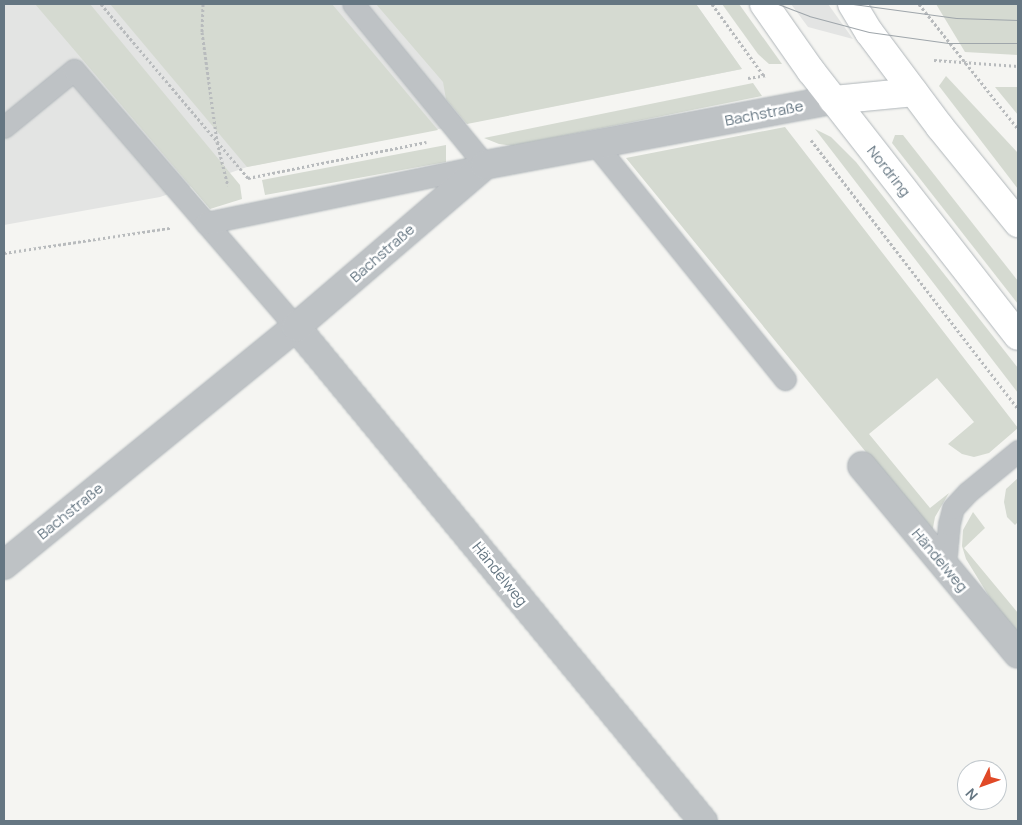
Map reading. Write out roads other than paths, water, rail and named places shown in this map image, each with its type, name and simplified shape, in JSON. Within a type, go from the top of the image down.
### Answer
[{"type":"main road","name":"Nordring","points":[[764,4],[833,100],[1018,336]]},
{"type":"main road","points":[[852,4],[870,32],[940,127],[1018,223]]},
{"type":"main road","points":[[833,100],[914,92]]},
{"type":"street","name":"Bachstraße","points":[[4,565],[296,327],[485,165],[787,107],[833,100]]},
{"type":"street","name":"Händelweg","points":[[296,327],[703,821]]},
{"type":"street","name":"Händelweg","points":[[862,466],[1018,654]]},
{"type":"lane","points":[[206,223],[485,165],[353,4]]},
{"type":"lane","points":[[4,127],[74,70],[296,327]]},
{"type":"lane","points":[[596,144],[785,379]]},
{"type":"lane","points":[[945,566],[949,524],[953,508],[968,492],[1018,451]]},
{"type":"tram line","points":[[778,4],[809,16],[869,32],[948,43],[1018,43]]},
{"type":"tram line","points":[[853,4],[956,18],[1018,20]]}]
